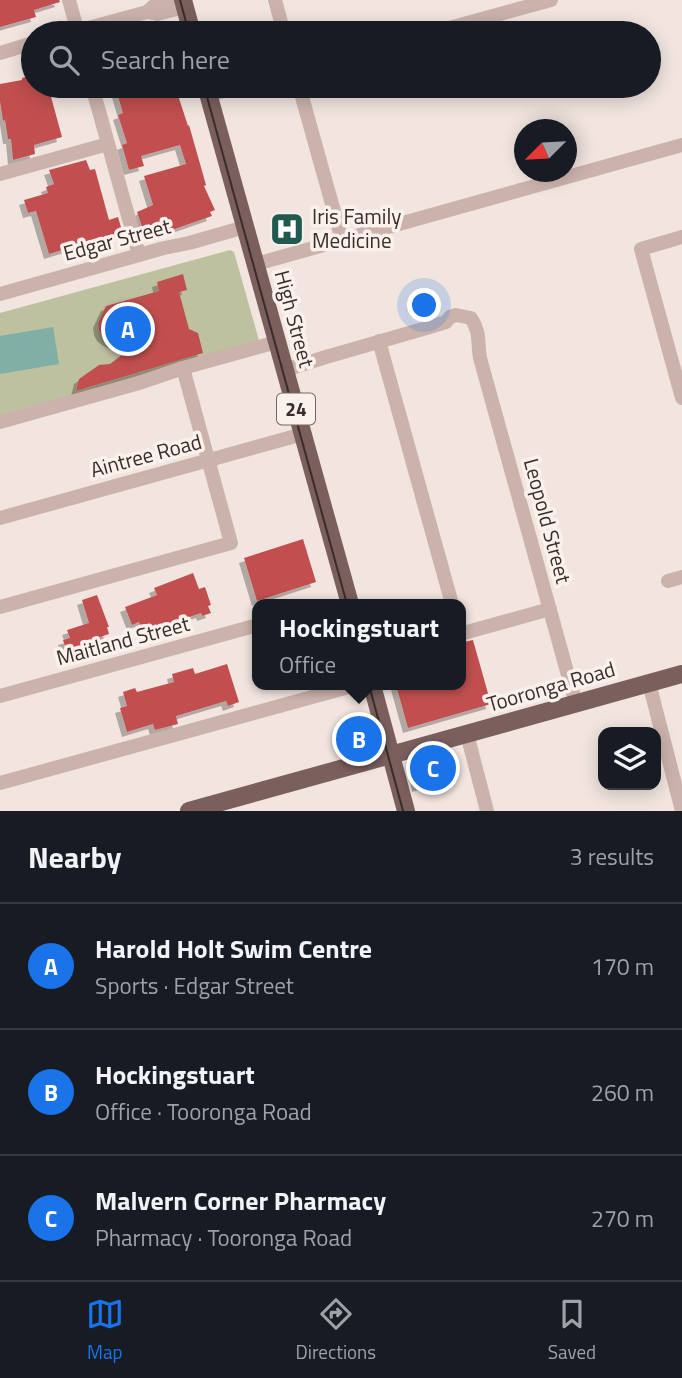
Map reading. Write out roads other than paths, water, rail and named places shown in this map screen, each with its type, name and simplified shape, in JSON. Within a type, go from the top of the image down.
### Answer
[{"type":"main road","points":[[180,2],[187,21]]},
{"type":"main road","name":"High Street","points":[[210,98],[303,434],[343,599]]},
{"type":"main road","name":"Tooronga Road","points":[[189,811],[682,674]]},
{"type":"main road","points":[[373,690],[406,811]]},
{"type":"street","points":[[69,0],[73,21]]},
{"type":"street","points":[[275,0],[281,21]]},
{"type":"street","points":[[475,21],[551,0]]},
{"type":"street","points":[[116,21],[147,12],[157,14],[180,2]]},
{"type":"street","points":[[0,53],[21,47]]},
{"type":"street","points":[[95,98],[139,255]]},
{"type":"street","points":[[302,98],[342,240]]},
{"type":"street","points":[[0,174],[108,144]]},
{"type":"street","points":[[256,264],[682,145]]},
{"type":"street","name":"Edgar Street","points":[[0,295],[245,228]]},
{"type":"street","points":[[682,237],[640,249],[682,398]]},
{"type":"street","name":"Leopold Street","points":[[285,370],[446,321],[467,322],[478,348],[576,704]]},
{"type":"street","points":[[379,341],[451,599]]},
{"type":"street","points":[[0,422],[277,342]]},
{"type":"street","points":[[0,607],[231,543],[183,368]]},
{"type":"street","name":"Aintree Road","points":[[0,518],[303,434]]},
{"type":"street","points":[[466,632],[550,609]]},
{"type":"street","name":"Maitland Street","points":[[0,696],[252,626]]},
{"type":"street","points":[[649,683],[682,811]]},
{"type":"street","points":[[0,783],[338,690]]},
{"type":"street","points":[[467,734],[487,811]]},
{"type":"water","points":[[53,327],[59,364],[0,374],[0,336]]},
{"type":"tram line","points":[[180,0],[186,21]]},
{"type":"tram line","points":[[207,98],[346,599]]},
{"type":"tram line","points":[[370,690],[403,811]]},
{"type":"place","name":"Iris Family Medicine","points":[[287,229]]},
{"type":"place","name":"Harold Holt Swim Centre","points":[[128,329]]},
{"type":"place","name":"Hockingstuart","points":[[359,739]]},
{"type":"place","name":"Malvern Corner Pharmacy","points":[[433,768]]}]
